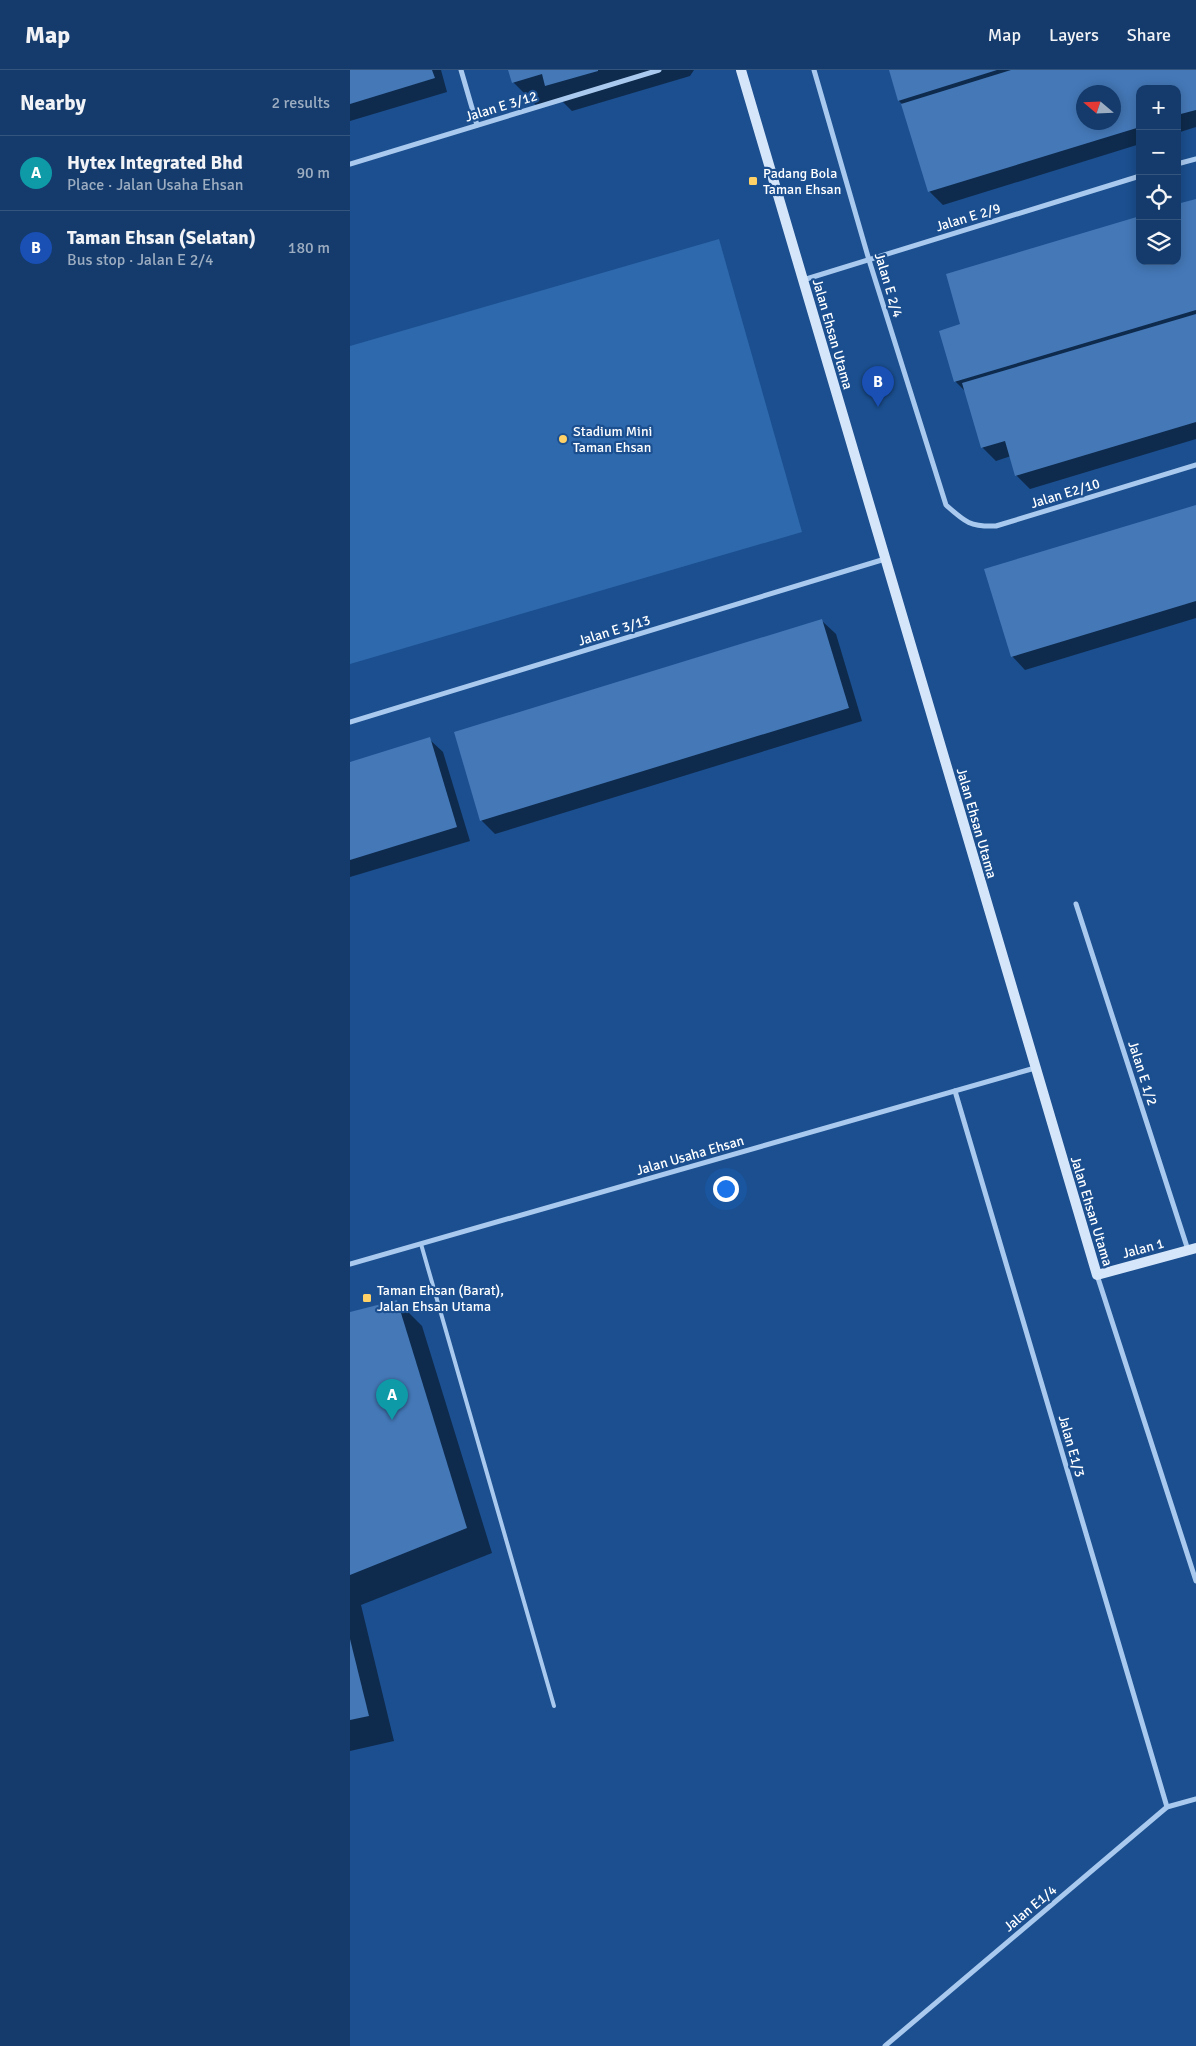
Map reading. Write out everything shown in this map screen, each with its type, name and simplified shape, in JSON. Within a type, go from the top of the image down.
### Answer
[{"type":"street","points":[[461,70],[478,125]]},
{"type":"street","name":"Jalan E 3/12","points":[[350,164],[660,70]]},
{"type":"street","name":"Jalan Ehsan Utama","points":[[741,70],[1097,1275],[1196,1581]]},
{"type":"street","name":"Jalan E 2/4","points":[[814,70],[869,260],[946,505]]},
{"type":"street","points":[[1181,163],[1196,159]]},
{"type":"street","name":"Jalan E 2/9","points":[[803,280],[1136,177]]},
{"type":"street","name":"Jalan E2/10","points":[[946,505],[961,518],[977,527],[996,526],[1196,465]]},
{"type":"street","name":"Jalan E 3/13","points":[[350,722],[885,559]]},
{"type":"street","name":"Jalan E 1/2","points":[[1076,904],[1192,1249]]},
{"type":"street","name":"Jalan Usaha Ehsan","points":[[350,1264],[1035,1068]]},
{"type":"street","name":"Jalan E1/3","points":[[956,1091],[1167,1807]]},
{"type":"street","name":"Jalan 1","points":[[1097,1275],[1192,1249]]},
{"type":"street","name":"Jalan E1/4","points":[[885,2046],[1167,1807],[1196,1799]]},
{"type":"lane","points":[[420,1244],[554,1706]]},
{"type":"shaded area","name":"Stadium Mini Taman Ehsan","points":[[719,239],[802,532],[350,664],[350,346]]},
{"type":"building","points":[[350,70],[432,70],[435,78],[350,104]]},
{"type":"building","points":[[508,70],[598,71],[545,86],[542,74],[512,83]]},
{"type":"building","points":[[889,70],[997,70],[898,101]]},
{"type":"building","points":[[1011,70],[1196,70],[1196,110],[1181,114],[1181,85],[1136,85],[1136,128],[928,192],[901,104]]},
{"type":"building","points":[[1196,199],[1196,310],[954,382],[939,331],[960,324],[946,274],[1136,217],[1136,265],[1181,265],[1181,203]]},
{"type":"building","points":[[1196,314],[1196,422],[1015,476],[1005,441],[981,448],[962,383]]},
{"type":"building","points":[[1196,505],[1196,601],[1011,657],[984,569]]},
{"type":"building","points":[[822,619],[849,708],[480,821],[454,732]]},
{"type":"building","points":[[430,737],[457,827],[350,860],[350,762]]},
{"type":"building","points":[[397,1300],[467,1528],[350,1575],[350,1312]]},
{"type":"building","points":[[350,1639],[369,1716],[350,1720]]},
{"type":"place","name":"Padang Bola Taman Ehsan","points":[[753,181]]},
{"type":"place","name":"Taman Ehsan (Selatan)","points":[[878,407]]},
{"type":"place","name":"Stadium Mini Taman Ehsan","points":[[563,439]]},
{"type":"place","name":"Taman Ehsan (Barat), Jalan Ehsan Utama","points":[[367,1298]]},
{"type":"place","name":"Hytex Integrated Bhd","points":[[392,1420]]}]
